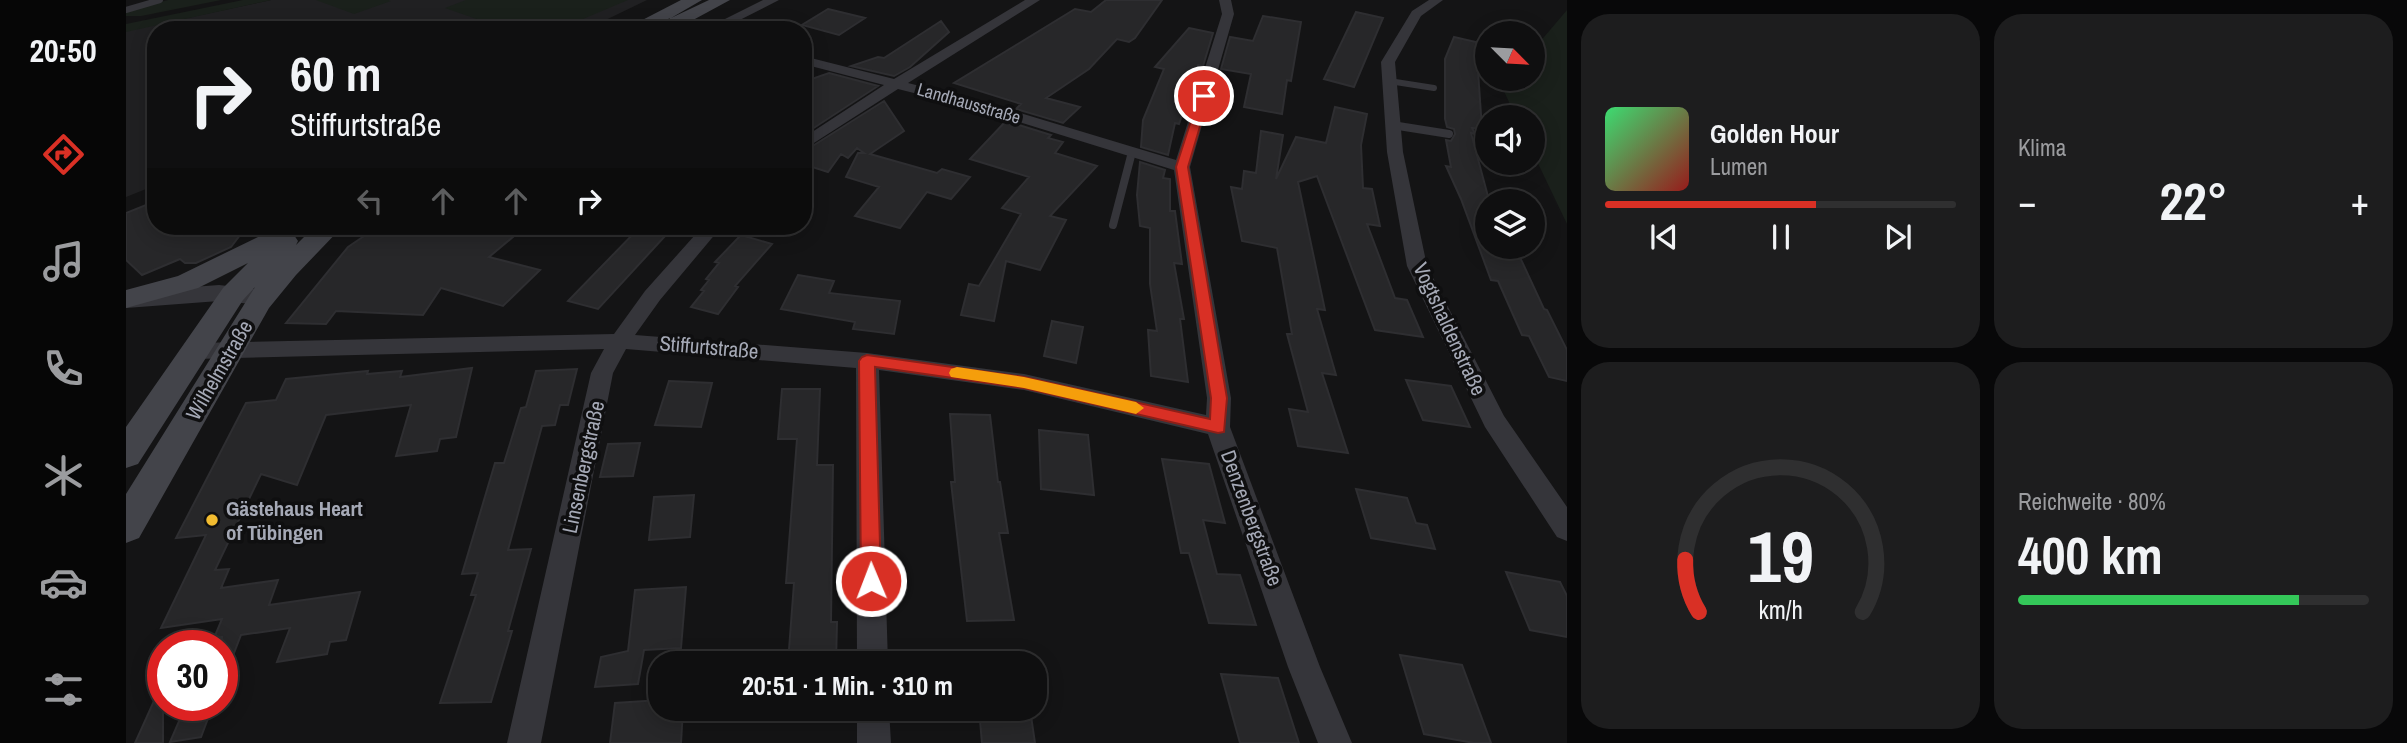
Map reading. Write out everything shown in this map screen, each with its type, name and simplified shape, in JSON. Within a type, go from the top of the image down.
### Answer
[{"type":"main road","points":[[684,21],[722,0]]},
{"type":"main road","points":[[672,21],[674,13],[689,2]]},
{"type":"main road","points":[[650,21],[689,2]]},
{"type":"main road","points":[[126,299],[188,282],[283,235]]},
{"type":"main road","name":"Wilhelmstraße","points":[[126,527],[231,350],[244,301],[294,235]]},
{"type":"main road","name":"Wilhelmstraße","points":[[126,454],[194,351],[244,301],[286,269],[321,235]]},
{"type":"street","points":[[728,21],[773,0]]},
{"type":"street","points":[[812,139],[897,83],[1034,0]]},
{"type":"street","name":"Vogtshaldenstraße","points":[[1437,0],[1416,13],[1388,62],[1395,152],[1417,266],[1494,421],[1567,529]]},
{"type":"street","name":"Denzenbergstraße","points":[[1231,5],[1182,167],[1219,398],[1218,427],[1304,667],[1335,743]]},
{"type":"street","name":"Landhausstraße","points":[[812,62],[1047,125],[1182,167]]},
{"type":"street","name":"Linsenbergstraße","points":[[524,743],[602,373],[617,341],[705,235]]},
{"type":"street","points":[[126,299],[244,301]]},
{"type":"street","points":[[126,310],[244,301]]},
{"type":"street","name":"Stiffurtstraße","points":[[194,351],[617,341],[867,361],[1024,382],[1218,427]]},
{"type":"street","points":[[867,361],[872,651]]},
{"type":"street","points":[[873,721],[874,743]]},
{"type":"lane","points":[[126,10],[160,0]]},
{"type":"lane","points":[[1389,80],[1434,89]]},
{"type":"lane","points":[[1392,125],[1449,134]]},
{"type":"lane","points":[[1113,225],[1132,152]]},
{"type":"shaded area","points":[[168,0],[221,0],[141,16],[126,16],[126,11]]},
{"type":"shaded area","points":[[243,0],[271,0],[176,21],[147,21],[147,27],[126,32],[126,24]]},
{"type":"shaded area","points":[[271,0],[647,0],[604,21],[173,21]]},
{"type":"shaded area","points":[[316,0],[388,0],[391,1],[354,14]]},
{"type":"shaded area","points":[[466,0],[628,0],[578,21],[482,21],[445,8]]},
{"type":"shaded area","points":[[1567,10],[1567,224],[1544,175],[1545,105],[1510,105],[1504,91],[1545,91],[1545,36]]},
{"type":"shaded area","points":[[147,27],[147,189],[126,197],[126,31]]},
{"type":"building","points":[[1106,0],[1162,0],[1135,38],[1129,42],[1117,39],[1089,69],[1046,98],[1080,107],[1063,123],[1016,109],[1021,104],[954,83],[1075,9],[1091,12]]},
{"type":"building","points":[[828,9],[865,18],[839,35],[812,28],[812,21],[808,21]]},
{"type":"building","points":[[1356,12],[1383,18],[1354,87],[1324,79]]},
{"type":"building","points":[[1263,16],[1301,22],[1291,81],[1287,80],[1282,114],[1244,107],[1251,74],[1221,69],[1230,37],[1253,41]]},
{"type":"building","points":[[941,21],[949,32],[910,67],[894,76],[851,66],[878,57],[884,58]]},
{"type":"building","points":[[1189,28],[1213,33],[1203,66],[1198,65],[1179,124],[1175,123],[1168,155],[1141,147],[1143,120],[1164,69],[1155,67]]},
{"type":"building","points":[[1454,37],[1475,42],[1475,91],[1479,91],[1480,105],[1475,105],[1475,128],[1472,128],[1475,134],[1471,133],[1475,148],[1475,175],[1482,175],[1486,189],[1475,189],[1475,237],[1446,166],[1451,167],[1446,140],[1451,141],[1455,134],[1454,129],[1447,127],[1445,119],[1445,59]]},
{"type":"building","points":[[829,73],[878,86],[812,129],[812,79]]},
{"type":"building","points":[[884,101],[904,131],[870,154],[937,173],[942,169],[970,177],[951,199],[927,192],[900,228],[855,216],[879,187],[846,177],[858,153],[864,153],[857,148],[848,158],[841,154],[828,172],[812,167],[812,146]]},
{"type":"building","points":[[1335,107],[1367,114],[1361,145],[1363,188],[1372,189],[1380,226],[1367,224],[1395,298],[1407,300],[1423,337],[1375,330],[1317,176],[1298,182],[1325,310],[1317,309],[1336,375],[1322,373],[1348,453],[1298,446],[1289,409],[1308,412],[1287,334],[1292,334],[1277,248],[1242,241],[1231,187],[1242,189],[1244,171],[1256,173],[1261,131],[1283,135],[1276,179],[1296,137],[1326,143]]},
{"type":"building","points":[[1006,121],[1051,135],[1048,138],[1063,142],[1055,153],[1097,166],[1050,216],[1066,220],[1040,270],[1006,261],[994,321],[961,315],[969,284],[979,286],[1021,214],[1002,208],[1029,177],[970,159]]},
{"type":"building","points":[[1140,162],[1165,170],[1163,178],[1170,179],[1170,211],[1175,211],[1182,264],[1174,263],[1184,319],[1180,319],[1188,382],[1151,376],[1148,330],[1157,331],[1150,284],[1150,228],[1140,226],[1137,195]]},
{"type":"building","points":[[147,205],[147,235],[240,235],[231,247],[196,263],[185,263],[180,259],[142,275],[126,260],[126,213]]},
{"type":"building","points":[[366,235],[515,235],[489,257],[540,270],[503,306],[441,288],[423,315],[336,311],[326,324],[286,323],[348,247]]},
{"type":"building","points":[[632,235],[665,236],[598,309],[568,301]]},
{"type":"building","points":[[741,235],[772,244],[735,286],[738,287],[718,314],[691,307],[704,291],[701,290],[709,280],[706,279],[719,263],[715,262]]},
{"type":"building","points":[[1483,259],[1521,259],[1567,350],[1567,381],[1549,377],[1529,336],[1522,335],[1498,281],[1491,280]]},
{"type":"building","points":[[798,275],[834,281],[829,293],[900,301],[894,334],[853,329],[855,322],[781,309]]},
{"type":"building","points":[[1052,321],[1083,327],[1076,363],[1044,356]]},
{"type":"building","points":[[472,368],[456,437],[440,439],[437,451],[396,456],[411,405],[326,415],[297,485],[261,474],[215,570],[229,569],[221,588],[278,580],[269,605],[360,592],[346,640],[330,642],[327,654],[277,662],[290,628],[241,635],[238,643],[238,630],[217,630],[222,619],[161,628],[206,535],[176,538],[246,403],[276,400],[286,379],[368,371],[367,374],[402,371],[400,377]]},
{"type":"building","points":[[577,369],[568,405],[560,405],[555,425],[542,426],[508,550],[531,549],[508,631],[512,631],[491,702],[440,703],[476,595],[471,595],[478,573],[462,574],[495,463],[504,463],[521,408],[526,407],[536,371]]},
{"type":"building","points":[[1406,380],[1451,386],[1470,427],[1423,420]]},
{"type":"building","points":[[669,381],[712,383],[701,427],[655,425]]},
{"type":"building","points":[[782,389],[820,389],[817,465],[833,465],[831,622],[837,622],[836,651],[789,651],[794,583],[786,583],[797,439],[778,439]]},
{"type":"building","points":[[950,414],[990,415],[998,482],[1008,533],[999,533],[1014,620],[967,621],[951,482],[955,482]]},
{"type":"building","points":[[1039,430],[1088,435],[1094,495],[1041,489]]},
{"type":"building","points":[[640,443],[633,476],[600,477],[608,444]]},
{"type":"building","points":[[1162,459],[1209,464],[1225,523],[1203,520],[1217,574],[1240,575],[1256,625],[1209,623],[1189,553],[1181,553]]},
{"type":"building","points":[[1356,489],[1407,498],[1416,523],[1427,525],[1435,549],[1371,538]]},
{"type":"building","points":[[694,495],[690,537],[649,540],[654,497]]},
{"type":"building","points":[[1506,572],[1560,582],[1567,596],[1567,637],[1530,630]]},
{"type":"building","points":[[686,587],[681,648],[644,650],[638,684],[595,687],[601,657],[628,651],[635,590]]},
{"type":"building","points":[[1400,655],[1462,665],[1491,743],[1474,743],[1424,734]]},
{"type":"building","points":[[1221,674],[1278,678],[1299,743],[1240,743]]},
{"type":"building","points":[[648,701],[648,721],[682,721],[681,743],[610,743],[615,703]]},
{"type":"building","points":[[147,716],[147,721],[163,721],[163,743],[135,743]]},
{"type":"building","points":[[179,721],[207,721],[201,737],[170,742]]},
{"type":"building","points":[[980,721],[1032,721],[1035,743],[982,743]]},
{"type":"slow traffic","points":[[957,373],[1024,382],[1136,408]]},
{"type":"place","name":"Gästehaus Heart of Tübingen","points":[[212,520]]},
{"type":"route","points":[[871,581],[867,361],[1024,382],[1218,427],[1219,398],[1182,167],[1204,96]]}]
